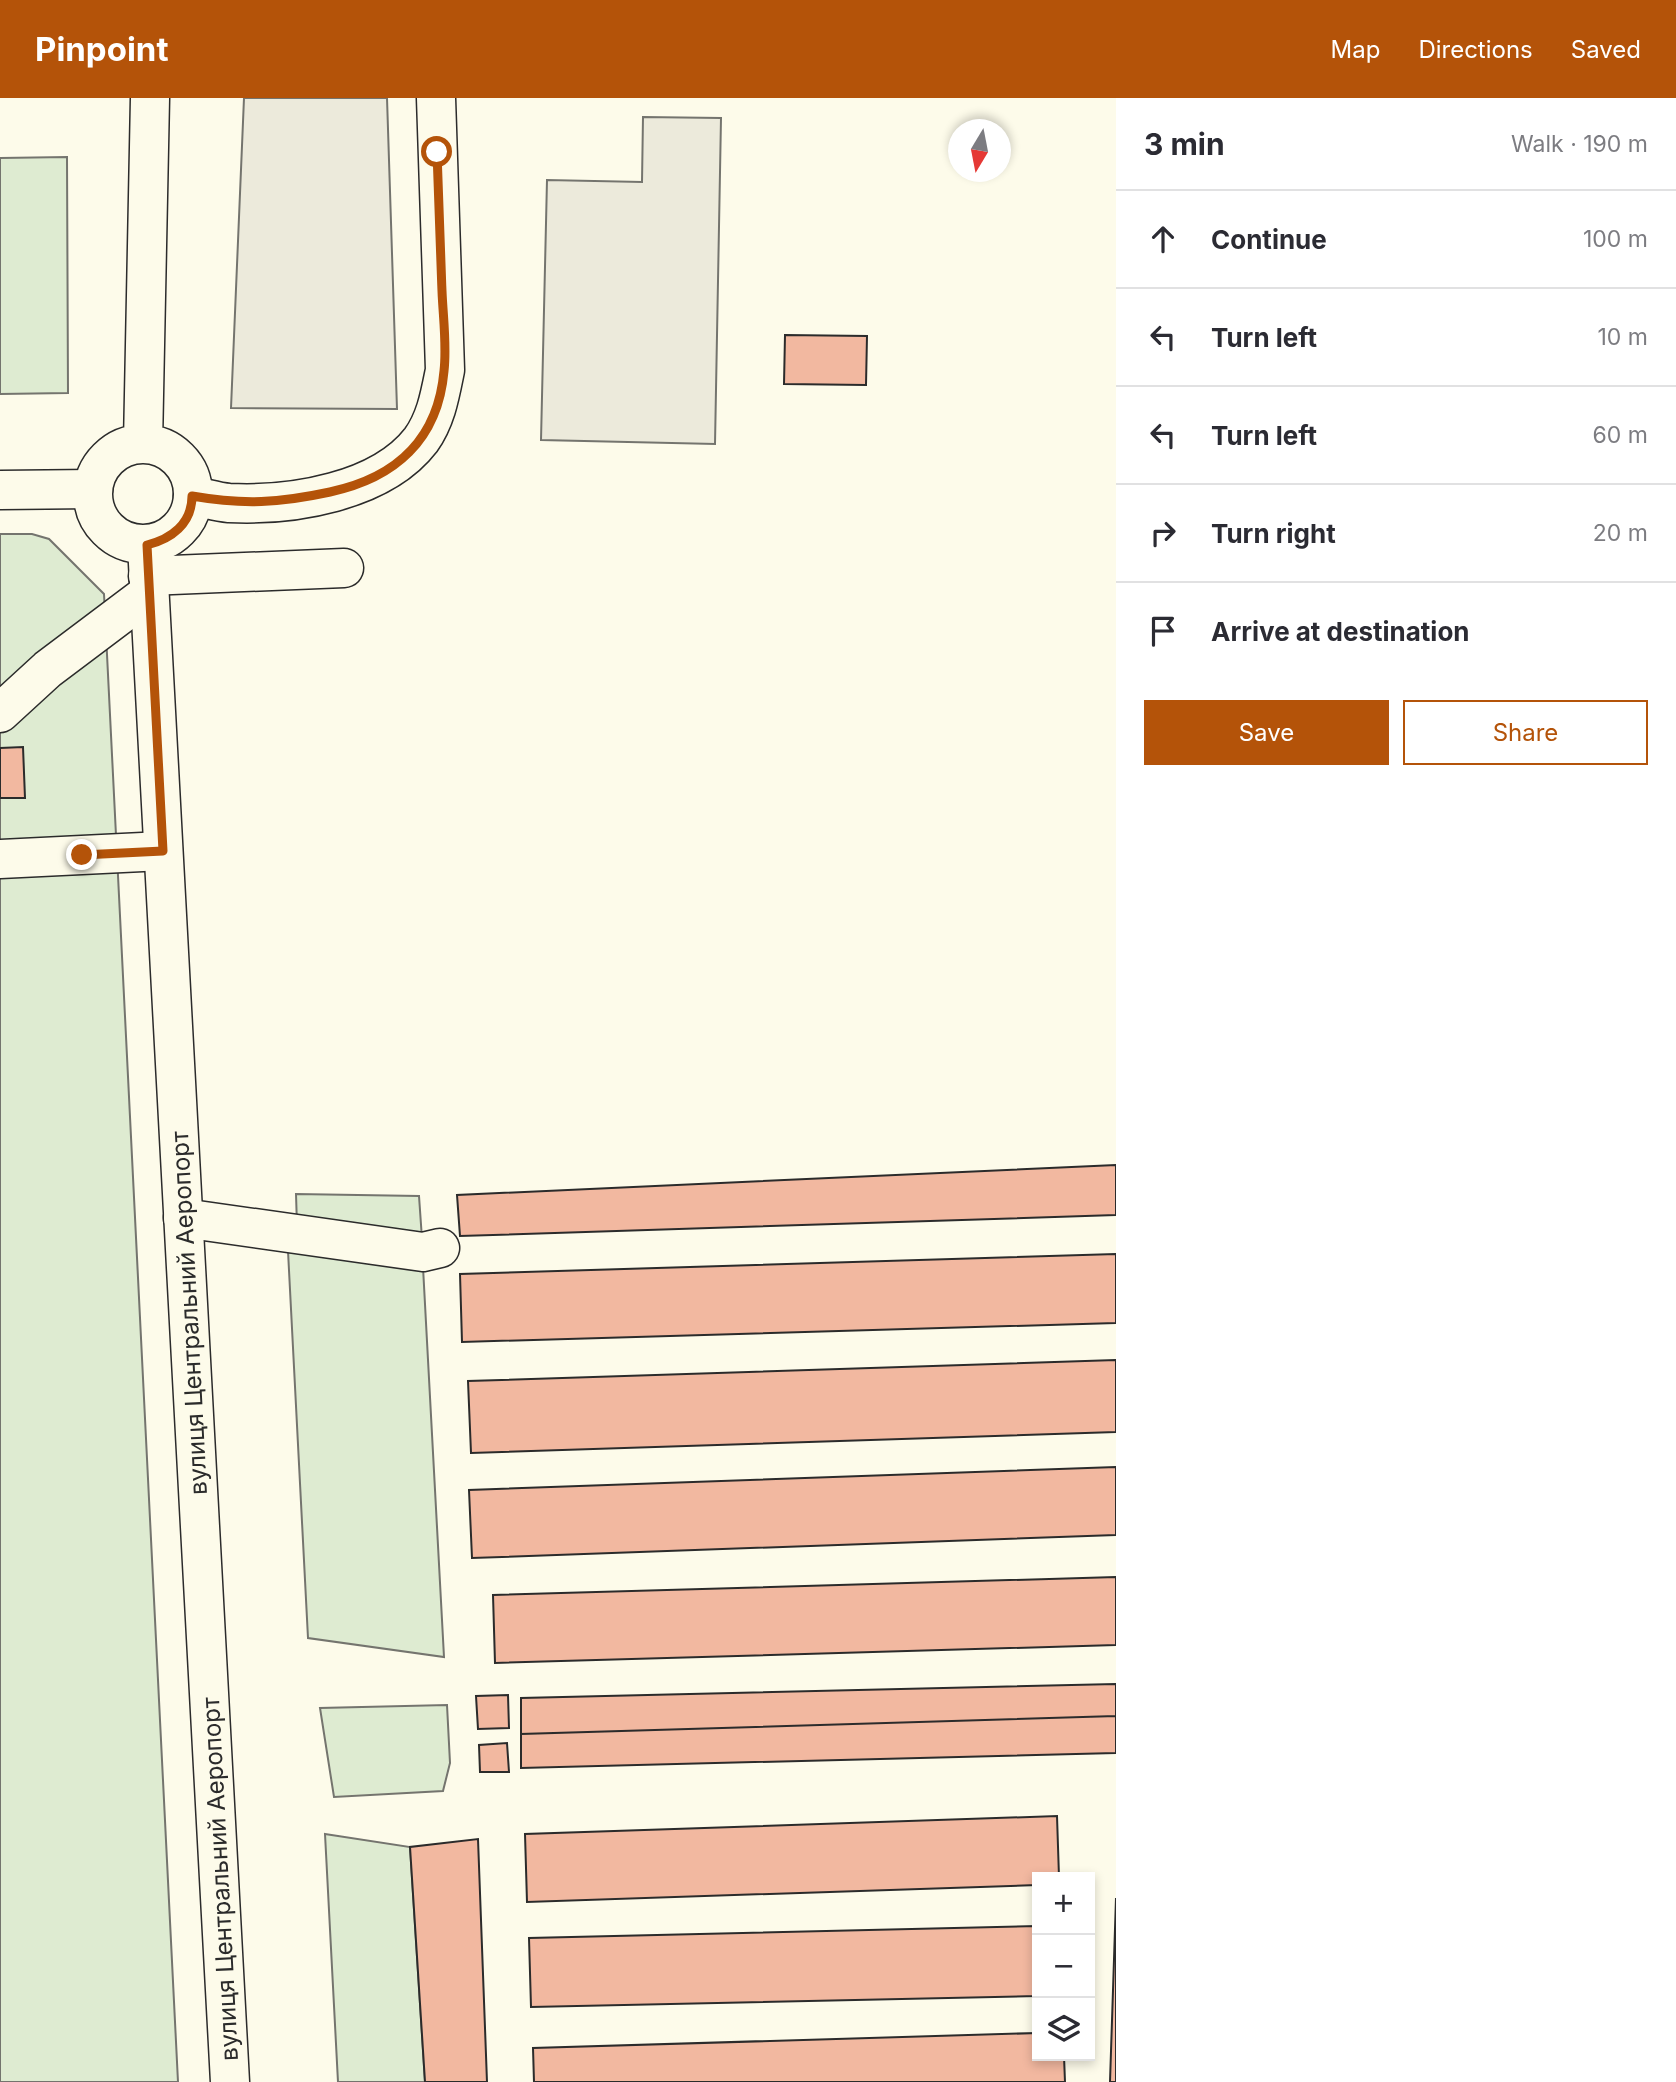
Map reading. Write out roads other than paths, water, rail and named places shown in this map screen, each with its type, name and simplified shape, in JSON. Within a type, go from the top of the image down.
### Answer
[{"type":"main road","points":[[143,444],[150,98]]},
{"type":"main road","points":[[192,496],[229,503],[289,501],[349,488],[375,477],[404,459],[422,438],[438,408],[444,370],[436,98]]},
{"type":"main road","points":[[0,713],[148,571],[161,541],[176,532],[187,519],[193,486],[187,470],[177,457],[162,448],[143,444],[128,446],[114,453],[102,464],[94,478],[93,489],[95,511],[102,525],[122,539],[148,571]]},
{"type":"main road","points":[[0,489],[93,489]]},
{"type":"main road","points":[[148,571],[344,568]]},
{"type":"main road","name":"вулиця Центральний Аеропорт","points":[[148,571],[230,2082]]},
{"type":"main road","points":[[0,859],[163,851]]},
{"type":"main road","points":[[183,1218],[423,1252],[440,1248]]}]
